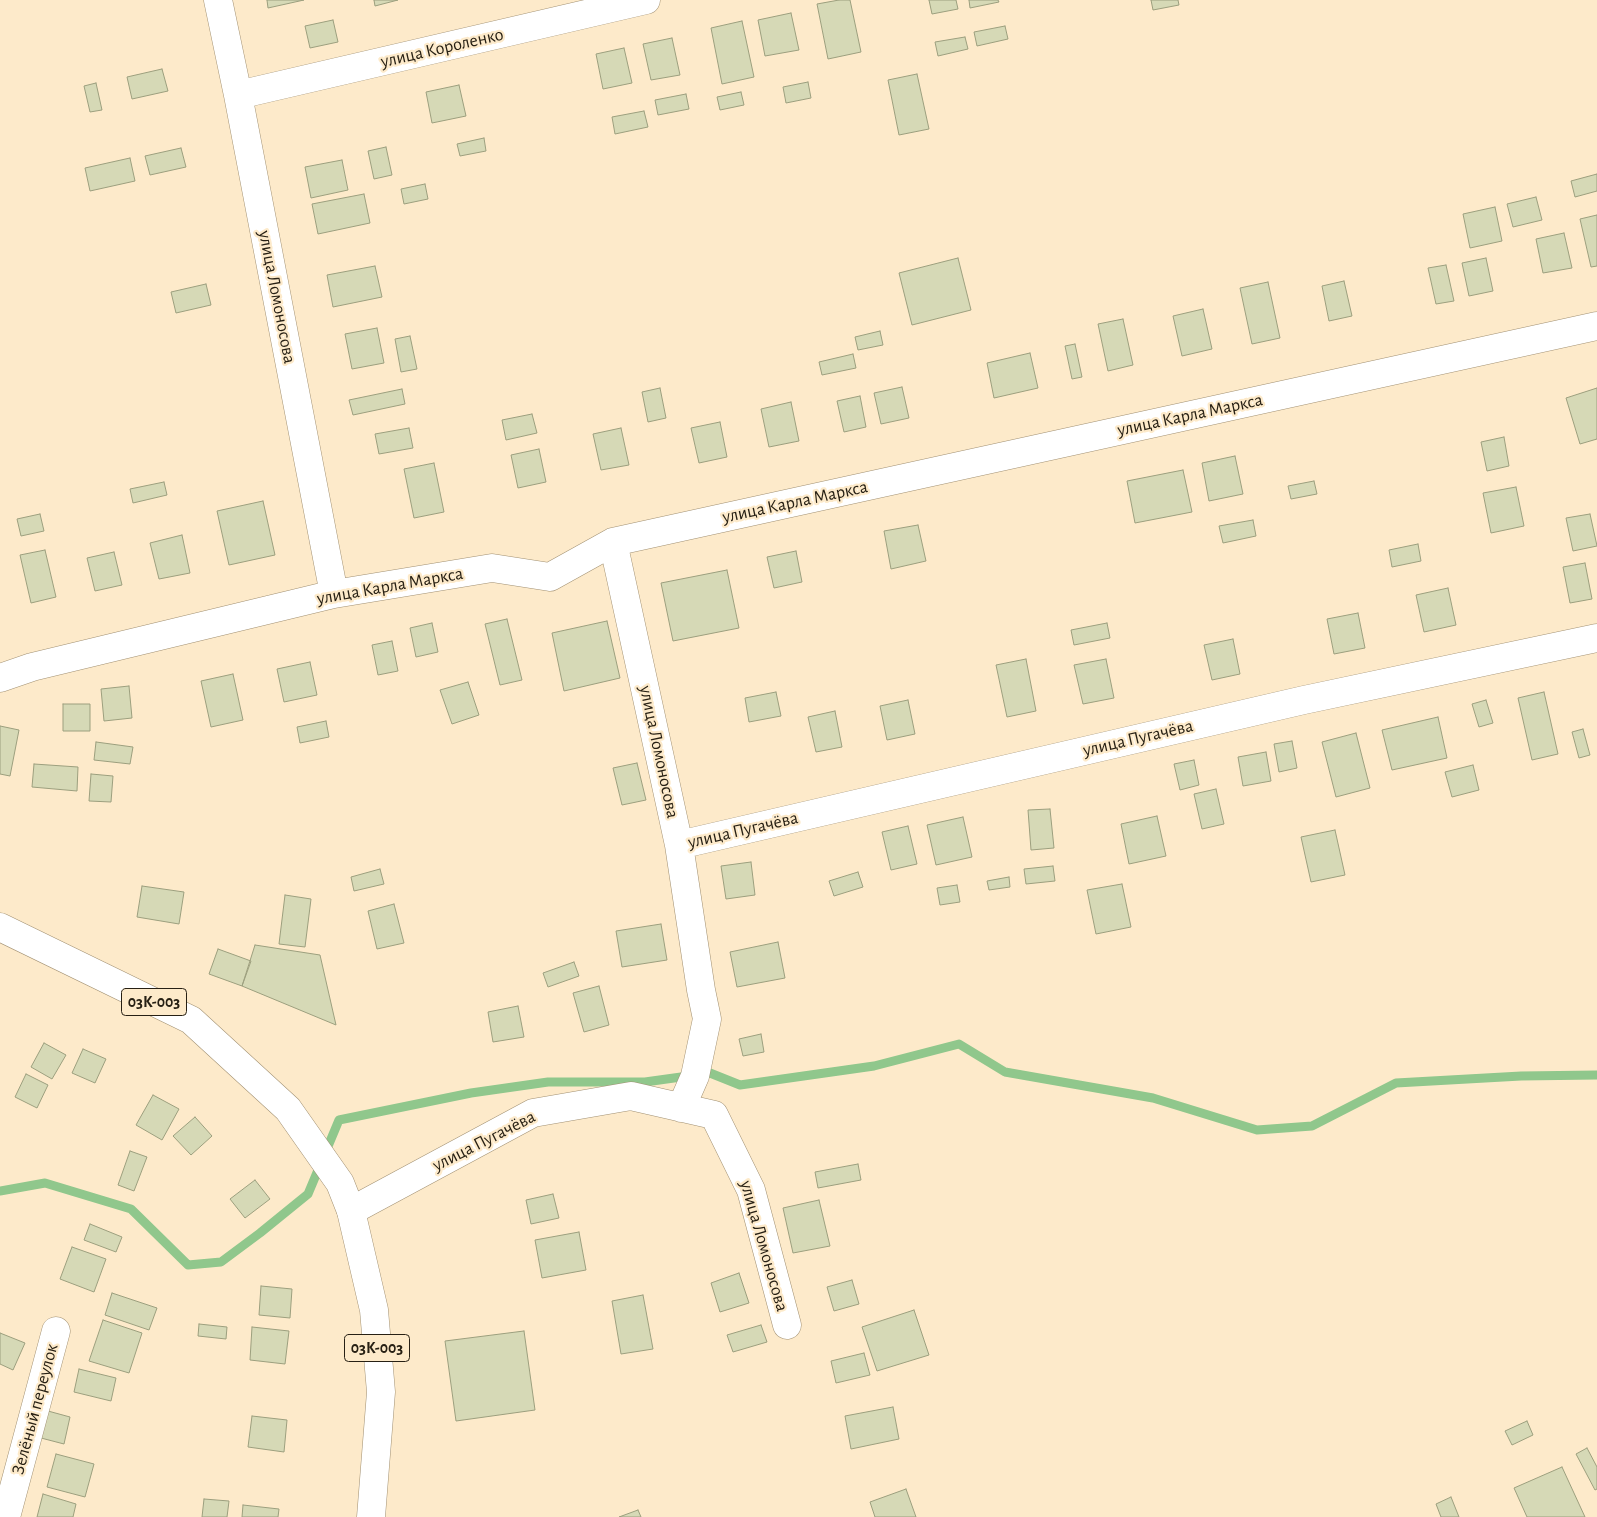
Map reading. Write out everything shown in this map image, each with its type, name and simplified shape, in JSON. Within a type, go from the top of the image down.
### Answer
[{"type":"street","name":"улица Ломоносова","points":[[218,0],[334,594]]},
{"type":"street","name":"улица Короленко","points":[[238,96],[646,0]]},
{"type":"street","name":"улица Карла Маркса","points":[[0,678],[32,667],[334,594],[492,568],[550,577],[613,542],[1597,326]]},
{"type":"street","name":"улица Ломоносова","points":[[613,542],[679,844],[707,1019],[695,1076],[681,1108]]},
{"type":"street","name":"улица Пугачёва","points":[[679,844],[1304,700],[1597,638]]},
{"type":"street","name":"03К-003","points":[[0,926],[191,1020],[288,1109],[340,1182],[351,1211],[374,1310],[381,1392],[371,1517]]},
{"type":"street","name":"улица Пугачёва","points":[[351,1211],[533,1113],[631,1096],[714,1114]]},
{"type":"street","name":"улица Ломоносова","points":[[714,1114],[752,1190],[787,1324]]},
{"type":"street","name":"Зелёный переулок","points":[[6,1517],[56,1331]]},
{"type":"building","points":[[267,0],[304,0],[268,8]]},
{"type":"building","points":[[374,0],[398,0],[375,6]]},
{"type":"building","points":[[850,0],[861,52],[828,59],[817,4]]},
{"type":"building","points":[[929,0],[956,0],[958,9],[932,14]]},
{"type":"building","points":[[969,0],[998,0],[999,2],[970,8]]},
{"type":"building","points":[[1151,0],[1178,0],[1179,5],[1153,10]]},
{"type":"building","points":[[791,13],[799,50],[765,56],[758,20]]},
{"type":"building","points":[[333,20],[338,42],[310,48],[305,26]]},
{"type":"building","points":[[742,21],[754,77],[722,84],[711,28]]},
{"type":"building","points":[[1005,26],[1008,39],[977,46],[974,32]]},
{"type":"building","points":[[965,37],[968,49],[938,56],[935,42]]},
{"type":"building","points":[[672,38],[680,75],[651,80],[643,44]]},
{"type":"building","points":[[624,48],[632,83],[603,89],[596,54]]},
{"type":"building","points":[[162,69],[168,91],[132,99],[127,77]]},
{"type":"building","points":[[917,74],[929,129],[899,135],[888,80]]},
{"type":"building","points":[[808,82],[811,98],[786,103],[783,87]]},
{"type":"building","points":[[96,83],[102,110],[90,112],[84,86]]},
{"type":"building","points":[[459,85],[466,116],[432,123],[426,92]]},
{"type":"building","points":[[741,92],[744,105],[720,110],[717,97]]},
{"type":"building","points":[[686,94],[689,109],[658,115],[655,100]]},
{"type":"building","points":[[644,111],[648,127],[615,134],[612,117]]},
{"type":"building","points":[[484,138],[486,151],[460,156],[457,144]]},
{"type":"building","points":[[386,147],[392,175],[374,179],[368,151]]},
{"type":"building","points":[[181,148],[186,167],[150,175],[145,156]]},
{"type":"building","points":[[130,158],[135,181],[90,191],[85,168]]},
{"type":"building","points":[[342,160],[348,190],[311,198],[305,167]]},
{"type":"building","points":[[1597,174],[1597,191],[1575,197],[1571,181]]},
{"type":"building","points":[[425,184],[428,199],[404,204],[401,189]]},
{"type":"building","points":[[364,194],[370,223],[318,234],[312,204]]},
{"type":"building","points":[[1536,197],[1542,220],[1513,227],[1507,204]]},
{"type":"building","points":[[1495,207],[1502,241],[1470,248],[1463,214]]},
{"type":"building","points":[[1597,215],[1597,266],[1591,267],[1580,219]]},
{"type":"building","points":[[1564,233],[1572,268],[1543,273],[1536,239]]},
{"type":"building","points":[[958,258],[971,310],[912,325],[899,273]]},
{"type":"building","points":[[1486,258],[1493,291],[1469,296],[1462,263]]},
{"type":"building","points":[[1446,265],[1454,301],[1436,304],[1428,268]]},
{"type":"building","points":[[375,266],[382,297],[333,307],[327,275]]},
{"type":"building","points":[[1344,281],[1352,316],[1329,321],[1322,286]]},
{"type":"building","points":[[1268,282],[1280,338],[1252,344],[1240,288]]},
{"type":"building","points":[[206,284],[211,305],[176,313],[171,292]]},
{"type":"building","points":[[1203,309],[1212,349],[1182,356],[1173,316]]},
{"type":"building","points":[[1123,319],[1133,365],[1108,371],[1098,324]]},
{"type":"building","points":[[377,328],[384,363],[352,369],[345,334]]},
{"type":"building","points":[[880,331],[883,345],[858,350],[855,337]]},
{"type":"building","points":[[410,336],[417,369],[401,372],[395,339]]},
{"type":"building","points":[[1075,344],[1082,377],[1072,379],[1065,346]]},
{"type":"building","points":[[1030,353],[1038,388],[994,398],[987,363]]},
{"type":"building","points":[[853,354],[856,368],[822,375],[819,362]]},
{"type":"building","points":[[902,387],[909,418],[881,424],[874,393]]},
{"type":"building","points":[[660,388],[666,418],[648,422],[642,392]]},
{"type":"building","points":[[1597,388],[1597,439],[1580,444],[1566,398]]},
{"type":"building","points":[[402,389],[405,404],[353,415],[349,400]]},
{"type":"building","points":[[860,396],[866,427],[844,432],[837,401]]},
{"type":"building","points":[[791,402],[799,441],[769,447],[761,409]]},
{"type":"building","points":[[532,414],[537,433],[506,440],[502,420]]},
{"type":"building","points":[[720,422],[727,457],[699,463],[691,428]]},
{"type":"building","points":[[409,428],[413,448],[379,454],[375,434]]},
{"type":"building","points":[[621,428],[629,465],[601,470],[593,434]]},
{"type":"building","points":[[1504,437],[1509,466],[1487,471],[1481,442]]},
{"type":"building","points":[[539,449],[546,482],[518,488],[511,455]]},
{"type":"building","points":[[1235,456],[1243,494],[1209,501],[1202,463]]},
{"type":"building","points":[[434,463],[444,512],[414,518],[404,469]]},
{"type":"building","points":[[1183,470],[1192,512],[1135,523],[1127,481]]},
{"type":"building","points":[[1314,481],[1317,494],[1291,499],[1288,486]]},
{"type":"building","points":[[164,482],[167,495],[133,503],[130,489]]},
{"type":"building","points":[[1516,487],[1524,526],[1491,533],[1483,493]]},
{"type":"building","points":[[263,501],[275,555],[229,565],[217,511]]},
{"type":"building","points":[[40,514],[44,531],[21,536],[17,519]]},
{"type":"building","points":[[1590,514],[1597,546],[1573,551],[1566,518]]},
{"type":"building","points":[[1253,520],[1256,536],[1223,543],[1219,526]]},
{"type":"building","points":[[918,525],[926,561],[891,569],[884,531]]},
{"type":"building","points":[[182,535],[190,573],[159,579],[150,543]]},
{"type":"building","points":[[1418,544],[1421,561],[1392,567],[1389,550]]},
{"type":"building","points":[[45,550],[56,597],[31,603],[20,555]]},
{"type":"building","points":[[796,551],[802,582],[774,588],[767,557]]},
{"type":"building","points":[[114,552],[122,585],[95,591],[87,558]]},
{"type":"building","points":[[1585,563],[1592,599],[1570,603],[1563,567]]},
{"type":"building","points":[[727,570],[739,628],[673,641],[661,583]]},
{"type":"building","points":[[1448,588],[1456,625],[1424,632],[1416,595]]},
{"type":"building","points":[[1358,613],[1365,648],[1334,654],[1327,619]]},
{"type":"building","points":[[507,619],[522,680],[500,685],[485,624]]},
{"type":"building","points":[[607,621],[620,678],[564,691],[552,633]]},
{"type":"building","points":[[432,623],[438,652],[416,657],[410,628]]},
{"type":"building","points":[[1107,623],[1110,638],[1074,645],[1071,630]]},
{"type":"building","points":[[1233,639],[1240,674],[1212,680],[1204,645]]},
{"type":"building","points":[[392,641],[398,671],[378,675],[372,645]]},
{"type":"building","points":[[1026,659],[1036,711],[1007,717],[996,665]]},
{"type":"building","points":[[1106,659],[1114,698],[1083,704],[1074,665]]},
{"type":"building","points":[[310,662],[317,695],[284,702],[277,669]]},
{"type":"building","points":[[233,674],[243,720],[211,727],[201,681]]},
{"type":"building","points":[[468,682],[479,715],[452,724],[440,690]]},
{"type":"building","points":[[129,686],[132,718],[104,721],[101,689]]},
{"type":"building","points":[[776,692],[781,716],[749,722],[745,698]]},
{"type":"building","points":[[1544,692],[1558,754],[1532,760],[1518,698]]},
{"type":"building","points":[[908,700],[915,734],[887,740],[880,706]]},
{"type":"building","points":[[1486,700],[1493,723],[1479,727],[1472,704]]},
{"type":"building","points":[[63,704],[90,704],[90,731],[63,731]]},
{"type":"building","points":[[835,711],[842,747],[816,752],[808,717]]},
{"type":"building","points":[[1438,717],[1447,758],[1392,770],[1382,730]]},
{"type":"building","points":[[326,721],[329,737],[300,743],[297,727]]},
{"type":"building","points":[[0,726],[19,730],[10,776],[0,774]]},
{"type":"building","points":[[1583,729],[1590,755],[1579,758],[1572,732]]},
{"type":"building","points":[[1356,733],[1370,788],[1336,797],[1322,742]]},
{"type":"building","points":[[1292,741],[1297,768],[1279,772],[1274,744]]},
{"type":"building","points":[[96,742],[133,747],[130,764],[94,760]]},
{"type":"building","points":[[1266,752],[1271,781],[1243,786],[1238,757]]},
{"type":"building","points":[[1194,760],[1199,785],[1180,790],[1174,764]]},
{"type":"building","points":[[637,763],[646,800],[622,805],[613,768]]},
{"type":"building","points":[[34,764],[78,767],[77,791],[32,787]]},
{"type":"building","points":[[1473,765],[1479,790],[1452,797],[1445,772]]},
{"type":"building","points":[[91,774],[113,776],[111,802],[89,801]]},
{"type":"building","points":[[1216,789],[1224,824],[1202,829],[1194,794]]},
{"type":"building","points":[[1050,809],[1054,848],[1031,850],[1028,810]]},
{"type":"building","points":[[1157,816],[1166,856],[1129,864],[1121,824]]},
{"type":"building","points":[[963,817],[972,857],[936,865],[927,825]]},
{"type":"building","points":[[908,826],[917,864],[891,870],[882,832]]},
{"type":"building","points":[[1335,830],[1345,875],[1311,882],[1301,837]]},
{"type":"building","points":[[751,862],[755,895],[726,899],[721,866]]},
{"type":"building","points":[[1053,866],[1055,881],[1026,884],[1024,869]]},
{"type":"building","points":[[380,869],[384,884],[354,891],[351,877]]},
{"type":"building","points":[[858,872],[863,887],[834,896],[829,881]]},
{"type":"building","points":[[1009,877],[1010,887],[989,890],[987,881]]},
{"type":"building","points":[[1122,884],[1131,927],[1096,934],[1087,890]]},
{"type":"building","points":[[957,885],[960,902],[940,905],[937,888]]},
{"type":"building","points":[[142,886],[184,892],[179,924],[137,917]]},
{"type":"building","points":[[285,895],[311,899],[305,947],[279,944]]},
{"type":"building","points":[[394,904],[404,943],[377,949],[368,911]]},
{"type":"building","points":[[661,924],[667,960],[622,967],[616,931]]},
{"type":"building","points":[[778,942],[785,978],[737,987],[730,952]]},
{"type":"building","points":[[255,945],[320,955],[336,1025],[242,986]]},
{"type":"building","points":[[218,949],[251,961],[242,986],[209,974]]},
{"type":"building","points":[[574,962],[579,976],[548,987],[543,973]]},
{"type":"building","points":[[599,986],[609,1025],[584,1032],[573,993]]},
{"type":"building","points":[[518,1006],[524,1037],[493,1042],[488,1012]]},
{"type":"building","points":[[761,1034],[764,1052],[743,1056],[739,1039]]},
{"type":"building","points":[[44,1043],[66,1055],[52,1079],[31,1067]]},
{"type":"building","points":[[83,1049],[106,1059],[95,1083],[72,1073]]},
{"type":"building","points":[[26,1074],[48,1085],[37,1108],[15,1097]]},
{"type":"building","points":[[153,1095],[179,1109],[162,1140],[136,1125]]},
{"type":"building","points":[[195,1117],[212,1136],[191,1155],[173,1136]]},
{"type":"building","points":[[130,1151],[147,1157],[134,1191],[118,1185]]},
{"type":"building","points":[[858,1164],[861,1180],[818,1188],[815,1172]]},
{"type":"building","points":[[255,1180],[270,1199],[245,1218],[230,1199]]},
{"type":"building","points":[[553,1194],[559,1218],[531,1224],[526,1200]]},
{"type":"building","points":[[819,1200],[830,1246],[793,1253],[783,1208]]},
{"type":"building","points":[[90,1224],[122,1237],[116,1252],[84,1240]]},
{"type":"building","points":[[579,1232],[586,1270],[542,1278],[535,1240]]},
{"type":"building","points":[[72,1247],[106,1259],[94,1292],[60,1279]]},
{"type":"building","points":[[739,1273],[749,1303],[720,1312],[711,1283]]},
{"type":"building","points":[[852,1280],[859,1304],[834,1311],[827,1287]]},
{"type":"building","points":[[261,1286],[292,1289],[290,1318],[259,1315]]},
{"type":"building","points":[[112,1293],[157,1308],[149,1330],[105,1315]]},
{"type":"building","points":[[643,1295],[653,1349],[621,1354],[612,1301]]},
{"type":"building","points":[[914,1310],[929,1355],[877,1371],[862,1327]]},
{"type":"building","points":[[103,1320],[142,1333],[129,1373],[89,1361]]},
{"type":"building","points":[[199,1324],[227,1327],[226,1339],[198,1336]]},
{"type":"building","points":[[761,1325],[767,1342],[733,1352],[727,1335]]},
{"type":"building","points":[[252,1327],[289,1331],[285,1364],[250,1360]]},
{"type":"building","points":[[524,1331],[535,1410],[456,1421],[445,1341]]},
{"type":"building","points":[[0,1333],[25,1343],[13,1370],[0,1364]]},
{"type":"building","points":[[864,1353],[870,1375],[836,1383],[831,1361]]},
{"type":"building","points":[[79,1369],[116,1378],[111,1401],[74,1392]]},
{"type":"building","points":[[893,1407],[899,1439],[851,1449],[845,1416]]},
{"type":"building","points":[[48,1411],[70,1417],[64,1444],[41,1438]]},
{"type":"building","points":[[252,1416],[287,1420],[284,1452],[248,1447]]},
{"type":"building","points":[[1527,1421],[1533,1435],[1512,1445],[1505,1431]]},
{"type":"building","points":[[1587,1448],[1597,1467],[1597,1489],[1595,1490],[1576,1454]]},
{"type":"building","points":[[56,1454],[94,1464],[85,1497],[47,1487]]},
{"type":"building","points":[[1562,1467],[1585,1517],[1527,1517],[1514,1488]]},
{"type":"building","points":[[906,1489],[916,1517],[875,1517],[870,1502]]},
{"type":"building","points":[[43,1494],[76,1504],[73,1517],[37,1517]]},
{"type":"building","points":[[1451,1497],[1459,1517],[1441,1517],[1436,1504]]},
{"type":"building","points":[[204,1499],[229,1501],[227,1517],[202,1517]]},
{"type":"building","points":[[243,1505],[279,1509],[278,1517],[242,1517]]},
{"type":"building","points":[[638,1510],[641,1517],[619,1517]]},
{"type":"waterway","points":[[0,1191],[45,1183],[131,1209],[188,1265],[221,1262],[308,1194],[339,1120],[471,1093],[548,1082],[645,1082],[710,1073],[740,1085],[874,1066],[959,1044],[1005,1072],[1153,1098],[1257,1130],[1312,1126],[1396,1083],[1521,1076],[1597,1075]]}]
